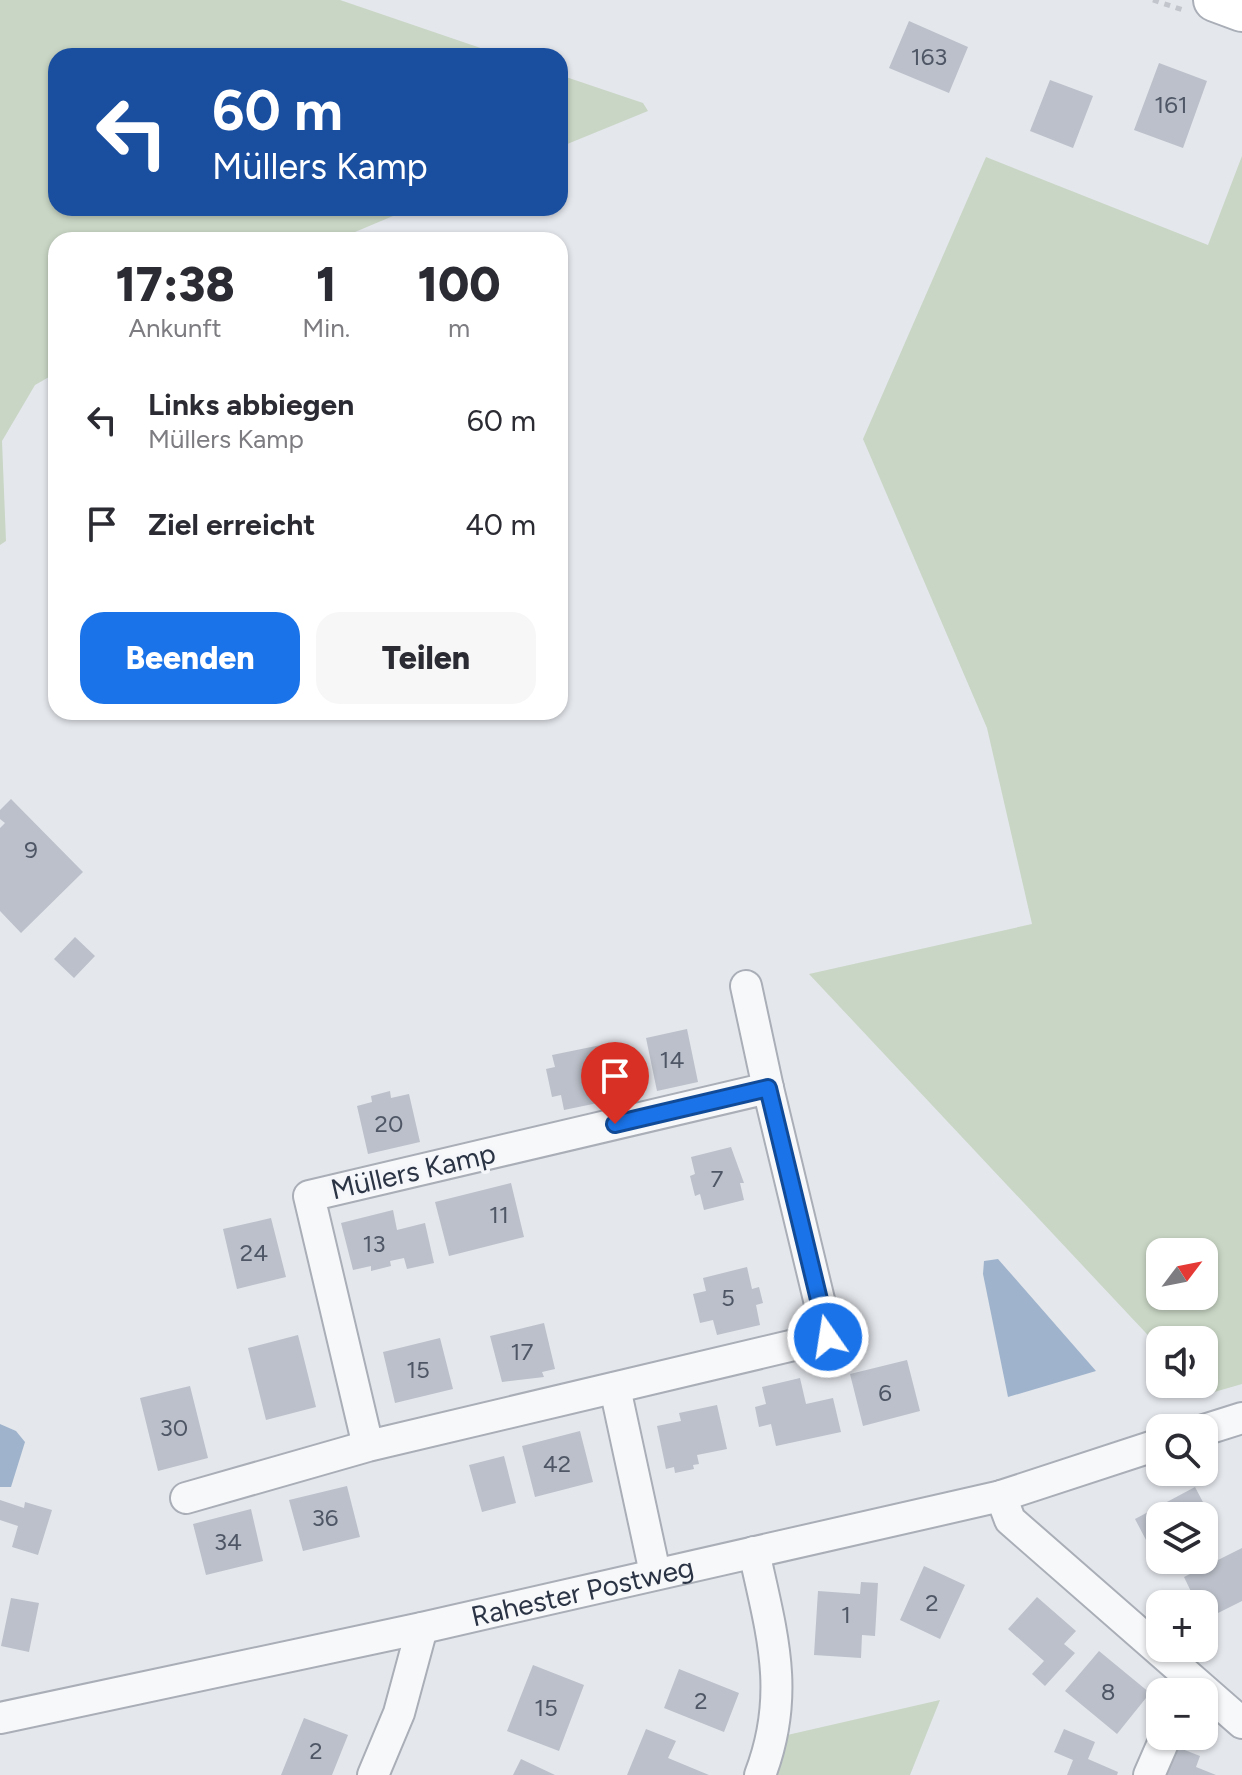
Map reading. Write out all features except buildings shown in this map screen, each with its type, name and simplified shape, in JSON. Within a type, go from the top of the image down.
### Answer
[{"type":"main road","points":[[1215,0],[1242,10]]},
{"type":"street","points":[[186,1498],[368,1446],[828,1337],[746,986]]},
{"type":"street","name":"Müllers Kamp","points":[[368,1446],[309,1196],[768,1088]]},
{"type":"street","points":[[615,1388],[655,1573]]},
{"type":"street","points":[[1218,1426],[1242,1418]]},
{"type":"street","name":"Rahester Postweg","points":[[0,1718],[422,1628],[1001,1496],[1146,1449]]},
{"type":"street","points":[[1001,1496],[1010,1520],[1179,1678]]},
{"type":"street","points":[[754,1552],[777,1658],[774,1739],[760,1775]]},
{"type":"street","points":[[373,1775],[399,1713],[422,1628]]},
{"type":"street","points":[[1218,1707],[1242,1723]]},
{"type":"street","points":[[1149,1775],[1160,1750]]},
{"type":"green space","points":[[0,0],[340,0],[481,48],[48,48],[48,216],[393,216],[355,232],[48,232],[48,378],[35,385],[2,441],[6,541],[0,545]]},
{"type":"green space","points":[[568,78],[643,103],[648,111],[568,144]]},
{"type":"green space","points":[[1242,156],[1242,1384],[1218,1391],[1218,1326],[1146,1326],[1146,1333],[809,974],[1032,924],[987,728],[863,439],[986,157],[1208,245]]},
{"type":"green space","points":[[940,1700],[910,1775],[769,1775],[783,1736]]},
{"type":"water","points":[[998,1259],[1096,1371],[1008,1397],[983,1274],[984,1261]]},
{"type":"water","points":[[0,1424],[16,1431],[25,1442],[11,1487],[0,1487]]},
{"type":"route","points":[[615,1124],[768,1088],[828,1337]]}]
